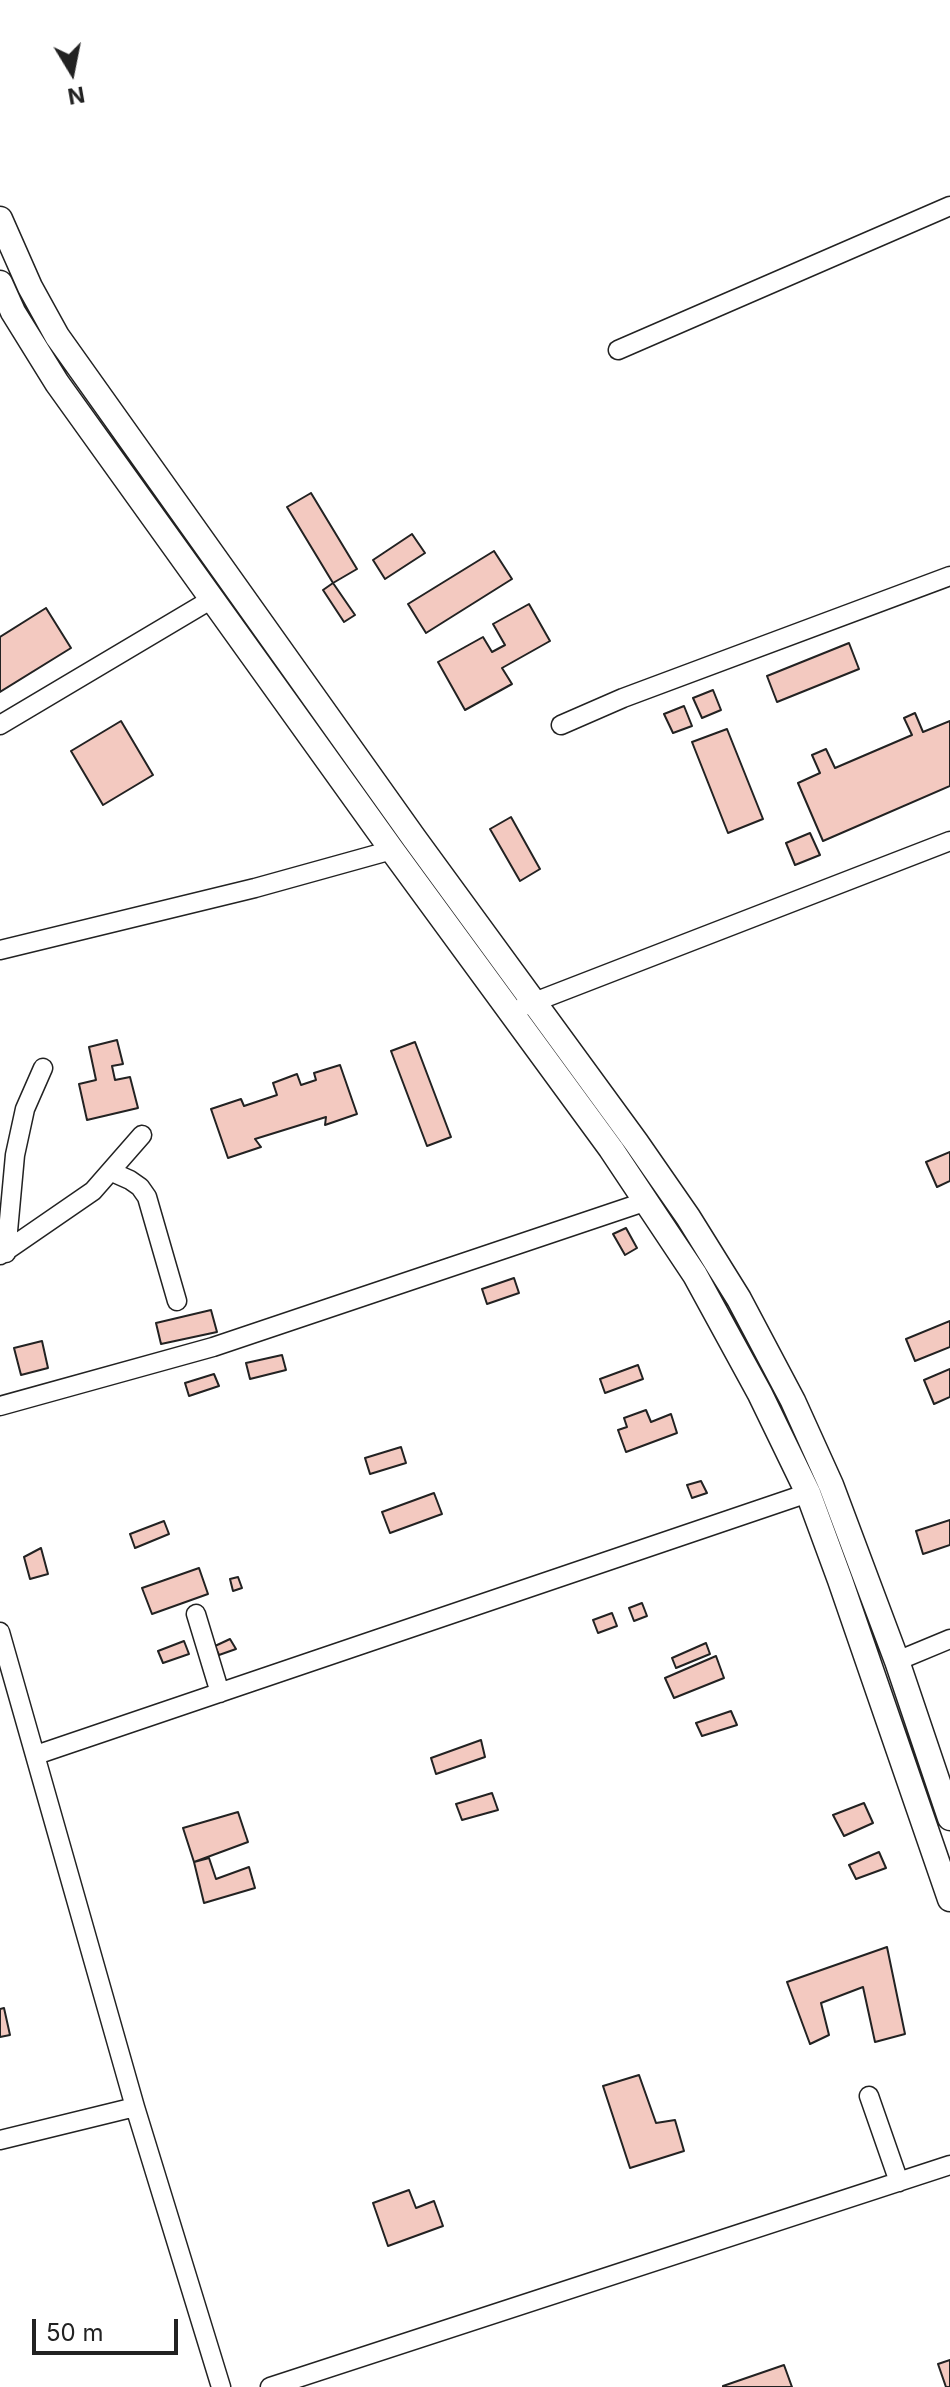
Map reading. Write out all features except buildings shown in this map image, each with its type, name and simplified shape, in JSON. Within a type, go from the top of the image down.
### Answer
[{"type":"main road","points":[[0,219],[30,287],[57,336],[688,1217],[739,1299],[793,1401],[831,1485],[897,1661],[950,1818]]},
{"type":"main road","points":[[0,283],[13,312],[57,383],[647,1201],[728,1334],[808,1493],[950,1899]]},
{"type":"street","points":[[618,350],[950,206]]},
{"type":"street","points":[[561,725],[623,698],[950,576]]},
{"type":"street","points":[[0,725],[212,599]]},
{"type":"street","points":[[511,1012],[950,841]]},
{"type":"street","points":[[0,950],[255,888],[392,850]]},
{"type":"street","points":[[3,1254],[15,1155],[25,1109],[43,1068]]},
{"type":"street","points":[[3,1254],[93,1191],[142,1135]]},
{"type":"street","points":[[112,1172],[130,1180],[147,1197],[177,1301]]},
{"type":"street","points":[[0,1406],[213,1347],[647,1201]]},
{"type":"street","points":[[36,1755],[808,1493]]},
{"type":"street","points":[[196,1614],[220,1693]]},
{"type":"street","points":[[0,1632],[135,2107],[221,2387]]},
{"type":"street","points":[[897,1661],[950,1639]]},
{"type":"street","points":[[869,2096],[899,2182]]},
{"type":"street","points":[[0,2140],[135,2107]]},
{"type":"street","points":[[270,2387],[950,2165]]}]
